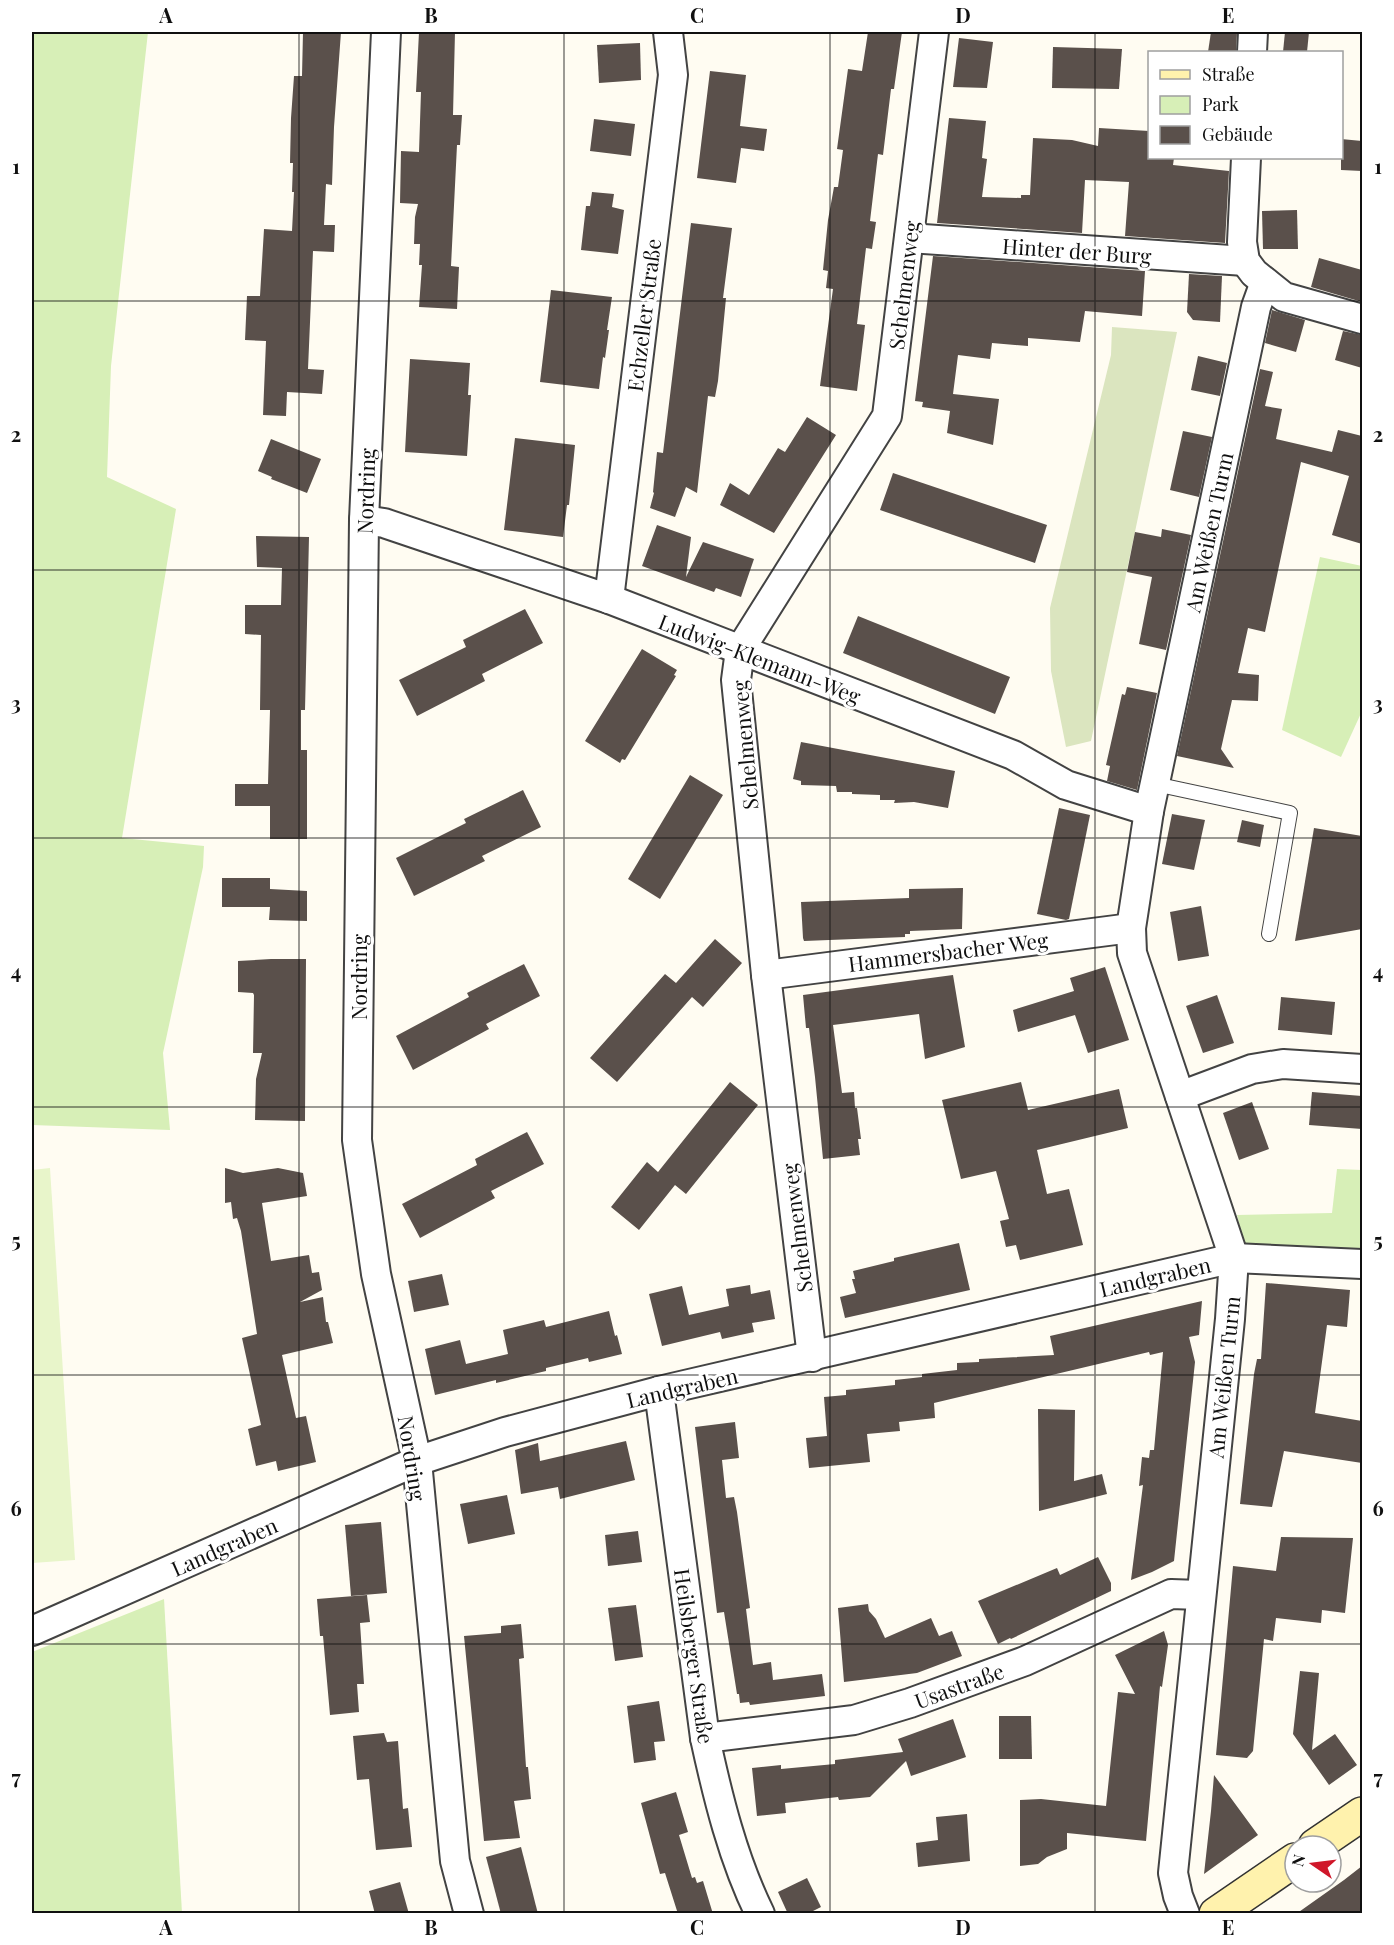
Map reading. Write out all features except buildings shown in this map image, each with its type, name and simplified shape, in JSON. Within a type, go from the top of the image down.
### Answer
[{"type":"main road","points":[[1333,1834],[1362,1814]]},
{"type":"main road","points":[[1216,1914],[1283,1868]]},
{"type":"street","name":"Nordring","points":[[386,32],[364,520],[358,1151],[376,1274],[417,1461],[455,1861],[469,1914]]},
{"type":"street","name":"Echzeller Straße","points":[[609,599],[673,75],[668,32]]},
{"type":"street","name":"Schelmenweg","points":[[812,1357],[766,975],[736,680],[740,650],[887,416],[934,32]]},
{"type":"street","points":[[1252,51],[1253,32]]},
{"type":"street","points":[[1246,159],[1242,242],[1245,261],[1265,282],[1284,297],[1362,319]]},
{"type":"street","name":"Hinter der Burg","points":[[909,238],[1245,261]]},
{"type":"street","name":"Am Weißen Turm","points":[[1185,1914],[1173,1873],[1230,1319],[1234,1258],[1132,953],[1131,928],[1152,797],[1253,318],[1265,282]]},
{"type":"street","name":"Ludwig-Klemann-Weg","points":[[364,520],[384,523],[609,599],[1013,754],[1066,785],[1152,797]]},
{"type":"street","name":"Hammersbacher Weg","points":[[766,975],[1131,928]]},
{"type":"street","points":[[1180,1096],[1252,1069],[1283,1064],[1362,1069]]},
{"type":"street","name":"Landgraben","points":[[32,1630],[417,1461],[505,1432],[659,1391],[1234,1258],[1362,1264]]},
{"type":"street","name":"Heilsberger Straße","points":[[659,1391],[705,1738],[712,1773],[744,1881],[760,1914]]},
{"type":"street","name":"Usastraße","points":[[705,1738],[854,1720],[910,1703],[1025,1661],[1171,1594],[1200,1595]]},
{"type":"lane","points":[[1152,797],[1290,813],[1269,933]]},
{"type":"green space","points":[[32,32],[148,32],[111,366],[107,477],[176,509],[122,838],[204,846],[203,867],[163,1053],[170,1130],[32,1125]]},
{"type":"green space","points":[[1112,327],[1177,332],[1091,741],[1066,747],[1051,671],[1050,608],[1111,355]]},
{"type":"green space","points":[[1320,557],[1362,566],[1362,711],[1341,757],[1282,730]]},
{"type":"green space","points":[[50,1168],[75,1560],[32,1563],[32,1170]]},
{"type":"green space","points":[[1337,1169],[1362,1170],[1362,1249],[1244,1244],[1237,1215],[1332,1213]]},
{"type":"green space","points":[[164,1599],[182,1913],[32,1913],[32,1652]]}]
